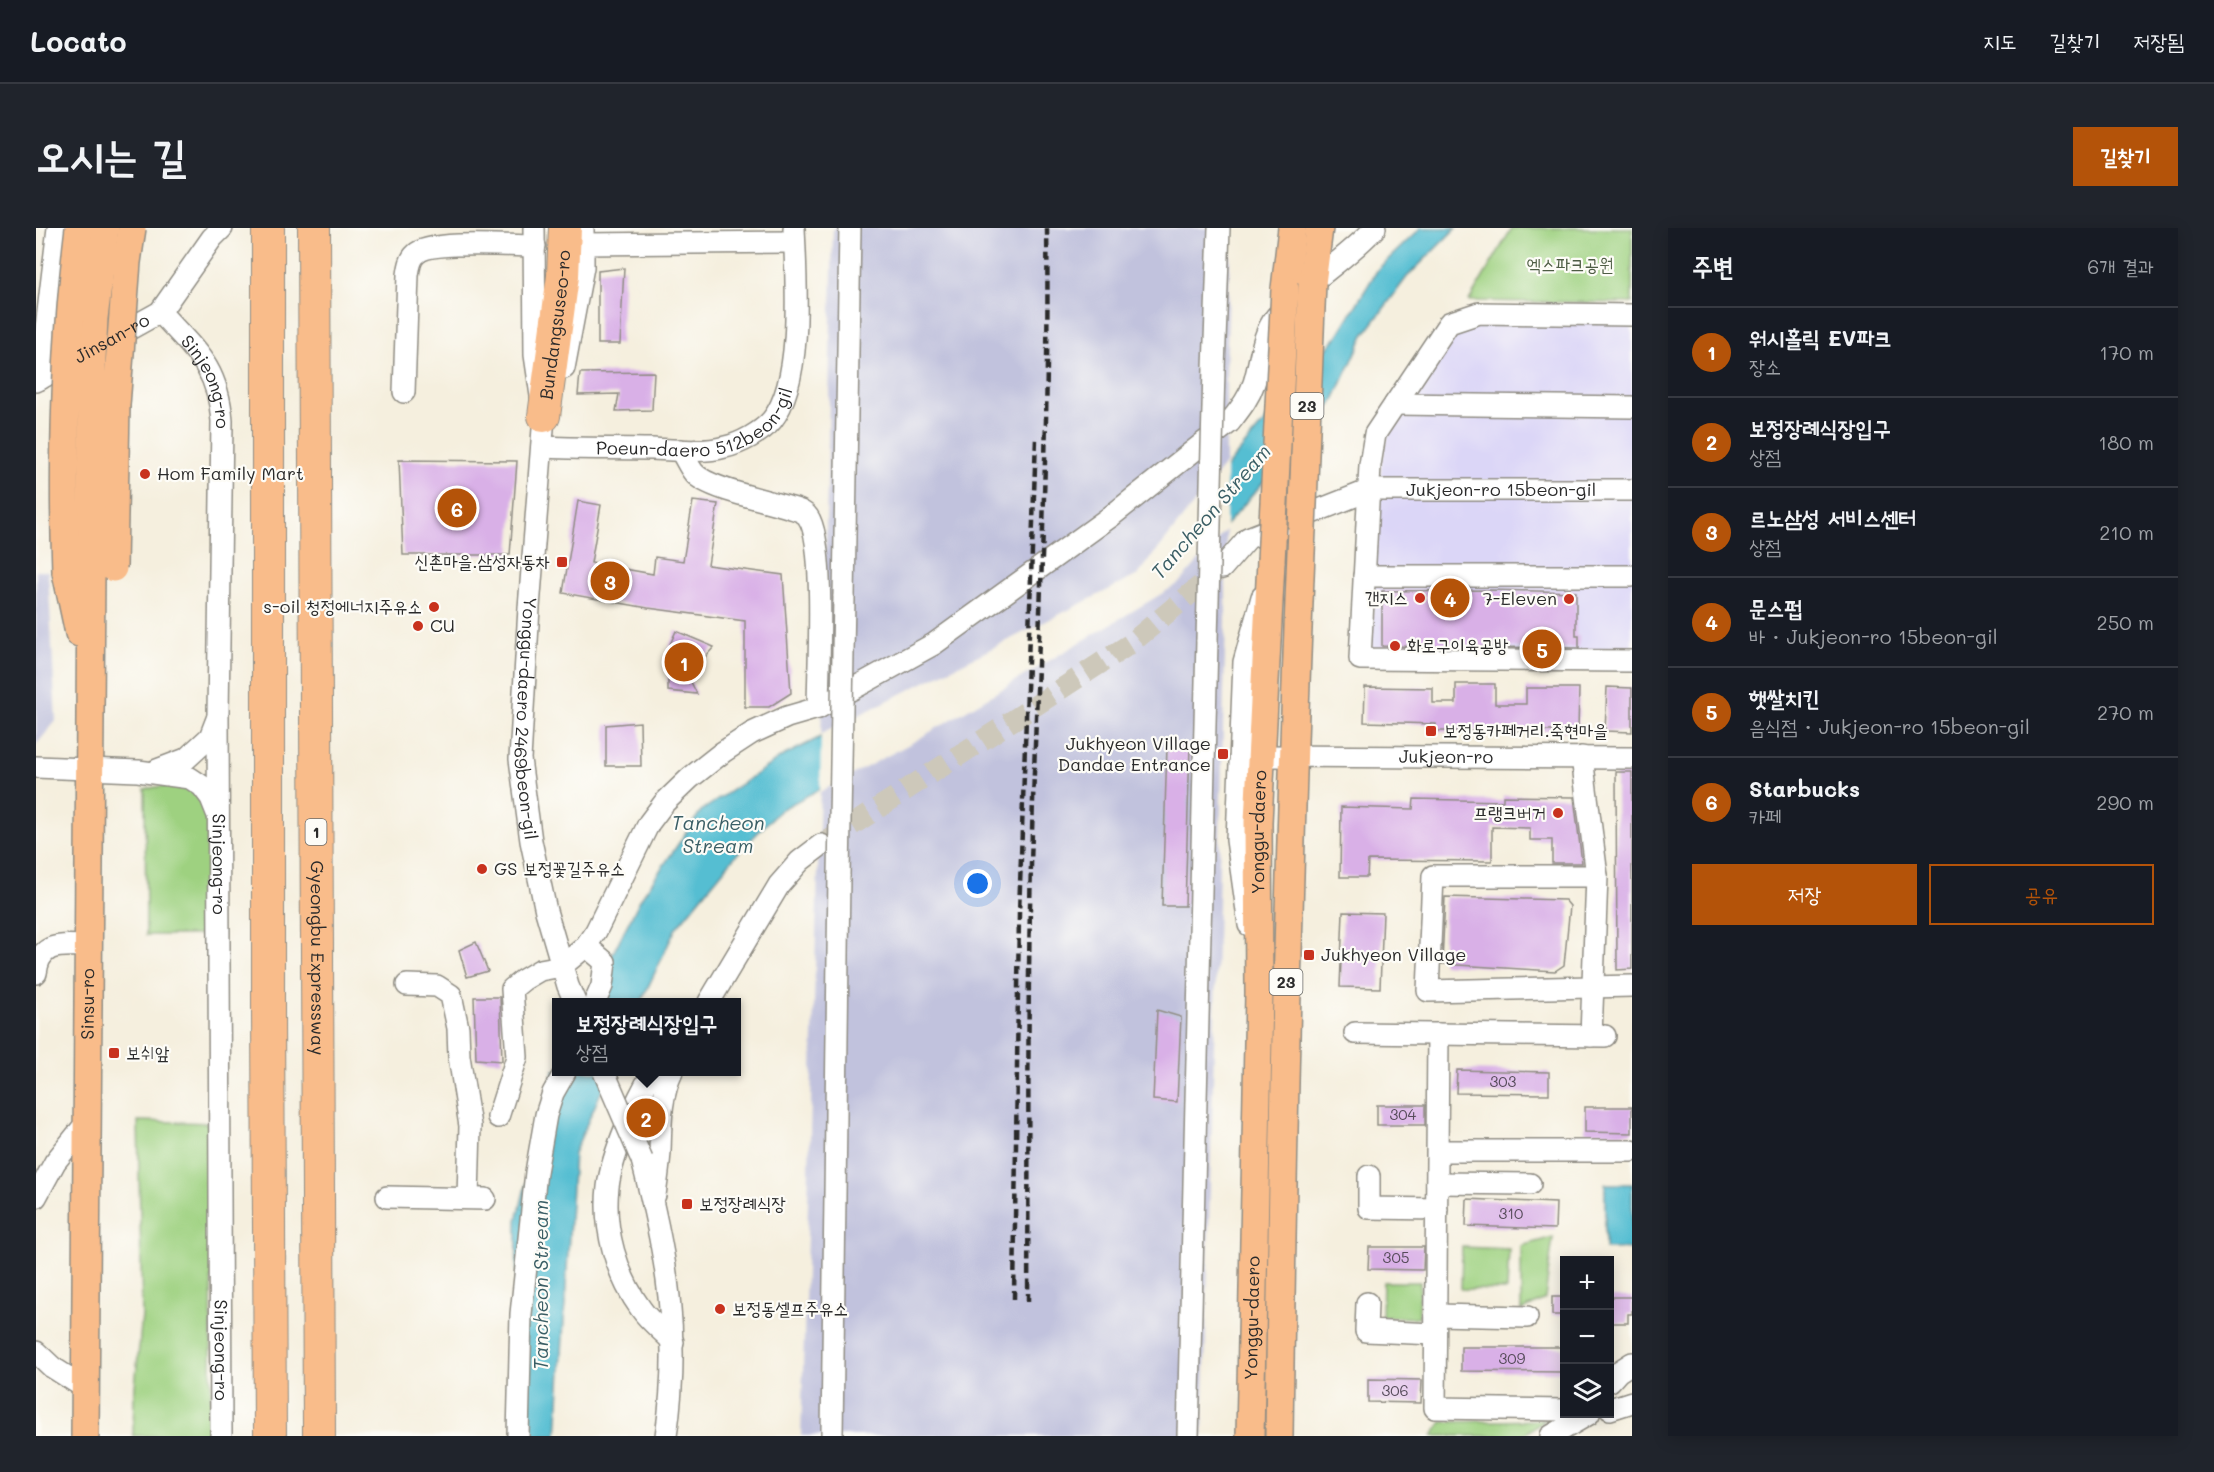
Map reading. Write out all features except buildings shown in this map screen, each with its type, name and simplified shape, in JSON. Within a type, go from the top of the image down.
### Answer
[{"type":"highway","name":"Gyeongbu Expressway","points":[[314,228],[319,1436]]},
{"type":"highway","name":"Bundangsuseo-ro","points":[[544,416],[564,276],[577,233]]},
{"type":"highway","name":"Bundangsuseo-ro","points":[[538,234],[544,416]]},
{"type":"highway","points":[[268,235],[267,1010],[270,1436]]},
{"type":"main road","points":[[78,228],[65,376],[64,515],[90,570]]},
{"type":"main road","points":[[90,570],[92,358],[94,318],[105,228]]},
{"type":"main road","points":[[90,570],[116,405],[127,262],[132,228]]},
{"type":"main road","name":"Yonggu-daero","points":[[1250,1436],[1259,993],[1258,822],[1285,289],[1292,228]]},
{"type":"main road","name":"Yonggu-daero","points":[[1279,1436],[1285,994],[1292,756],[1312,283],[1319,228]]},
{"type":"main road","name":"Sinsu-ro","points":[[85,1436],[90,570]]},
{"type":"street","points":[[38,380],[58,228]]},
{"type":"street","name":"Jinsan-ro","points":[[38,380],[160,312],[212,238],[222,228]]},
{"type":"street","points":[[832,1436],[850,228]]},
{"type":"street","points":[[1188,1436],[1219,228]]},
{"type":"street","points":[[498,1117],[517,1057],[512,989],[540,970],[568,985],[649,823],[664,803],[714,758],[752,733],[787,717],[818,708],[934,644],[1110,518],[1230,422],[1246,402],[1254,382],[1266,336],[1275,318],[1297,296],[1349,254],[1375,228]]},
{"type":"street","points":[[577,233],[794,235]]},
{"type":"street","points":[[404,392],[408,275],[410,263],[415,254],[421,250],[441,245],[538,234]]},
{"type":"street","name":"Poeun-daero 512beon-gil","points":[[542,447],[680,450],[725,448],[752,435],[771,421],[784,398],[793,356],[796,299],[794,235]]},
{"type":"street","name":"Sinjeong-ro","points":[[160,312],[204,362],[221,399],[223,443],[218,716],[221,1436]]},
{"type":"street","points":[[1632,315],[1479,314],[1449,323],[1375,434],[1370,465],[1360,659],[1632,661]]},
{"type":"street","points":[[1395,404],[1632,407]]},
{"type":"street","name":"Yonggu-daero 2469beon-gil","points":[[544,416],[520,759],[531,841],[546,911],[568,985]]},
{"type":"street","points":[[680,450],[695,475],[714,485],[802,512],[808,517],[814,530],[818,572],[820,639],[818,708]]},
{"type":"street","points":[[1222,568],[1248,538],[1370,490]]},
{"type":"street","name":"Jukjeon-ro 15beon-gil","points":[[1370,490],[1632,490]]},
{"type":"street","points":[[1259,993],[1237,840],[1244,662],[1271,561]]},
{"type":"street","points":[[1364,576],[1632,576]]},
{"type":"street","points":[[148,772],[186,759],[210,737],[218,716]]},
{"type":"street","name":"Jukjeon-ro","points":[[1262,756],[1632,758]]},
{"type":"street","points":[[1355,1034],[1598,1036],[1592,987],[1597,876],[1582,757]]},
{"type":"street","points":[[36,767],[148,772],[190,778],[202,786],[211,798],[218,818]]},
{"type":"street","points":[[711,998],[779,885],[795,866],[821,844]]},
{"type":"street","points":[[1597,876],[1434,876],[1428,991],[1632,986]]},
{"type":"street","points":[[36,973],[40,955],[51,946],[88,946]]},
{"type":"street","points":[[586,946],[605,962],[602,986],[597,998]]},
{"type":"street","points":[[387,1197],[477,1198],[470,1126],[459,1056],[458,1028],[451,995],[436,986],[407,985]]},
{"type":"street","points":[[1438,1034],[1435,1408],[1560,1410]]},
{"type":"street","points":[[518,1436],[521,1314],[536,1172],[546,1115],[563,1076]]},
{"type":"street","points":[[606,1076],[642,1160],[667,1276],[673,1342],[666,1436]]},
{"type":"street","points":[[650,1076],[635,1107],[612,1169],[608,1191],[608,1212],[614,1251],[626,1282],[649,1320],[673,1342]]},
{"type":"street","points":[[653,1205],[660,1155],[661,1110],[670,1076]]},
{"type":"street","points":[[36,1197],[55,1162],[87,1122]]},
{"type":"street","points":[[1438,1151],[1632,1151]]},
{"type":"street","points":[[1369,1176],[1369,1208],[1437,1209]]},
{"type":"street","points":[[1437,1183],[1530,1184]]},
{"type":"street","points":[[1367,1303],[1366,1331],[1527,1317]]},
{"type":"street","points":[[36,1352],[52,1367],[85,1388]]},
{"type":"street","points":[[1614,1376],[1632,1364]]},
{"type":"street","points":[[1614,1408],[1632,1402]]},
{"type":"street","points":[[1551,1436],[1581,1418]]},
{"type":"shaded area","points":[[833,228],[1231,228],[1226,373],[1226,621],[1203,1436],[801,1436],[818,868]]},
{"type":"shaded area","points":[[1485,319],[1632,321],[1632,656],[1370,656],[1381,465],[1388,435],[1461,329]]},
{"type":"shaded area","points":[[36,571],[48,571],[56,721],[36,745]]},
{"type":"green space","name":"엑스파크공원","points":[[1512,228],[1632,228],[1632,303],[1469,301]]},
{"type":"green space","points":[[185,782],[208,799],[213,935],[146,935],[145,789]]},
{"type":"green space","points":[[138,1121],[212,1123],[211,1436],[133,1436],[134,1396],[142,1316]]},
{"type":"green space","points":[[1553,1237],[1545,1299],[1521,1311],[1521,1246]]},
{"type":"green space","points":[[1462,1247],[1509,1249],[1507,1290],[1461,1289]]},
{"type":"green space","points":[[1383,1282],[1420,1282],[1419,1318],[1382,1317]]},
{"type":"green space","points":[[1546,1420],[1521,1436],[1432,1436],[1442,1422]]},
{"type":"water","name":"Tancheon Stream","points":[[1421,228],[1456,228],[1407,277],[1364,335],[1332,404],[1176,582],[914,739],[780,810],[736,855],[676,928],[643,998],[590,998],[641,898],[701,811],[783,756],[1140,577],[1234,458],[1338,335],[1378,269]]},
{"type":"water","name":"Tancheon Stream","points":[[553,1076],[608,1076],[574,1153],[557,1436],[515,1436],[517,1220]]},
{"type":"water","points":[[1605,1184],[1632,1184],[1632,1249],[1605,1249]]},
{"type":"pier","points":[[1226,463],[1226,530],[1178,584],[915,741],[820,792],[821,734],[1138,575]]},
{"type":"tunnel","points":[[826,842],[1130,644],[1219,570]]},
{"type":"railway","points":[[1028,1302],[1030,919],[1047,387],[1047,228]]},
{"type":"railway","points":[[1014,1299],[1019,913],[1036,438]]},
{"type":"place","name":"Hom Family Mart","points":[[145,474]]},
{"type":"place","name":"Starbucks","points":[[457,508]]},
{"type":"place","name":"신촌마을.삼성자동차","points":[[562,562]]},
{"type":"place","name":"르노삼성 서비스센터","points":[[610,581]]},
{"type":"place","name":"갠지스","points":[[1420,598]]},
{"type":"place","name":"문스펍","points":[[1450,598]]},
{"type":"place","name":"7-Eleven","points":[[1569,599]]},
{"type":"place","name":"s-oil 청정에너지주유소","points":[[434,607]]},
{"type":"place","name":"CU","points":[[418,626]]},
{"type":"place","name":"화로구이육공방","points":[[1395,646]]},
{"type":"place","name":"햇쌀치킨","points":[[1542,649]]},
{"type":"place","name":"워시홀릭 EV파크","points":[[684,662]]},
{"type":"place","name":"보정동카페거리.죽현마을","points":[[1431,731]]},
{"type":"place","name":"Jukhyeon Village Dandae Entrance","points":[[1223,754]]},
{"type":"place","name":"프랭크버거","points":[[1558,813]]},
{"type":"place","name":"GS 보정꽃길주유소","points":[[482,869]]},
{"type":"place","name":"Jukhyeon Village","points":[[1309,955]]},
{"type":"place","name":"보쉬앞","points":[[114,1053]]},
{"type":"place","name":"보정장례식장입구","points":[[646,1118]]},
{"type":"place","name":"보정장례식장","points":[[687,1204]]},
{"type":"place","name":"보정동셀프주유소","points":[[720,1309]]}]
